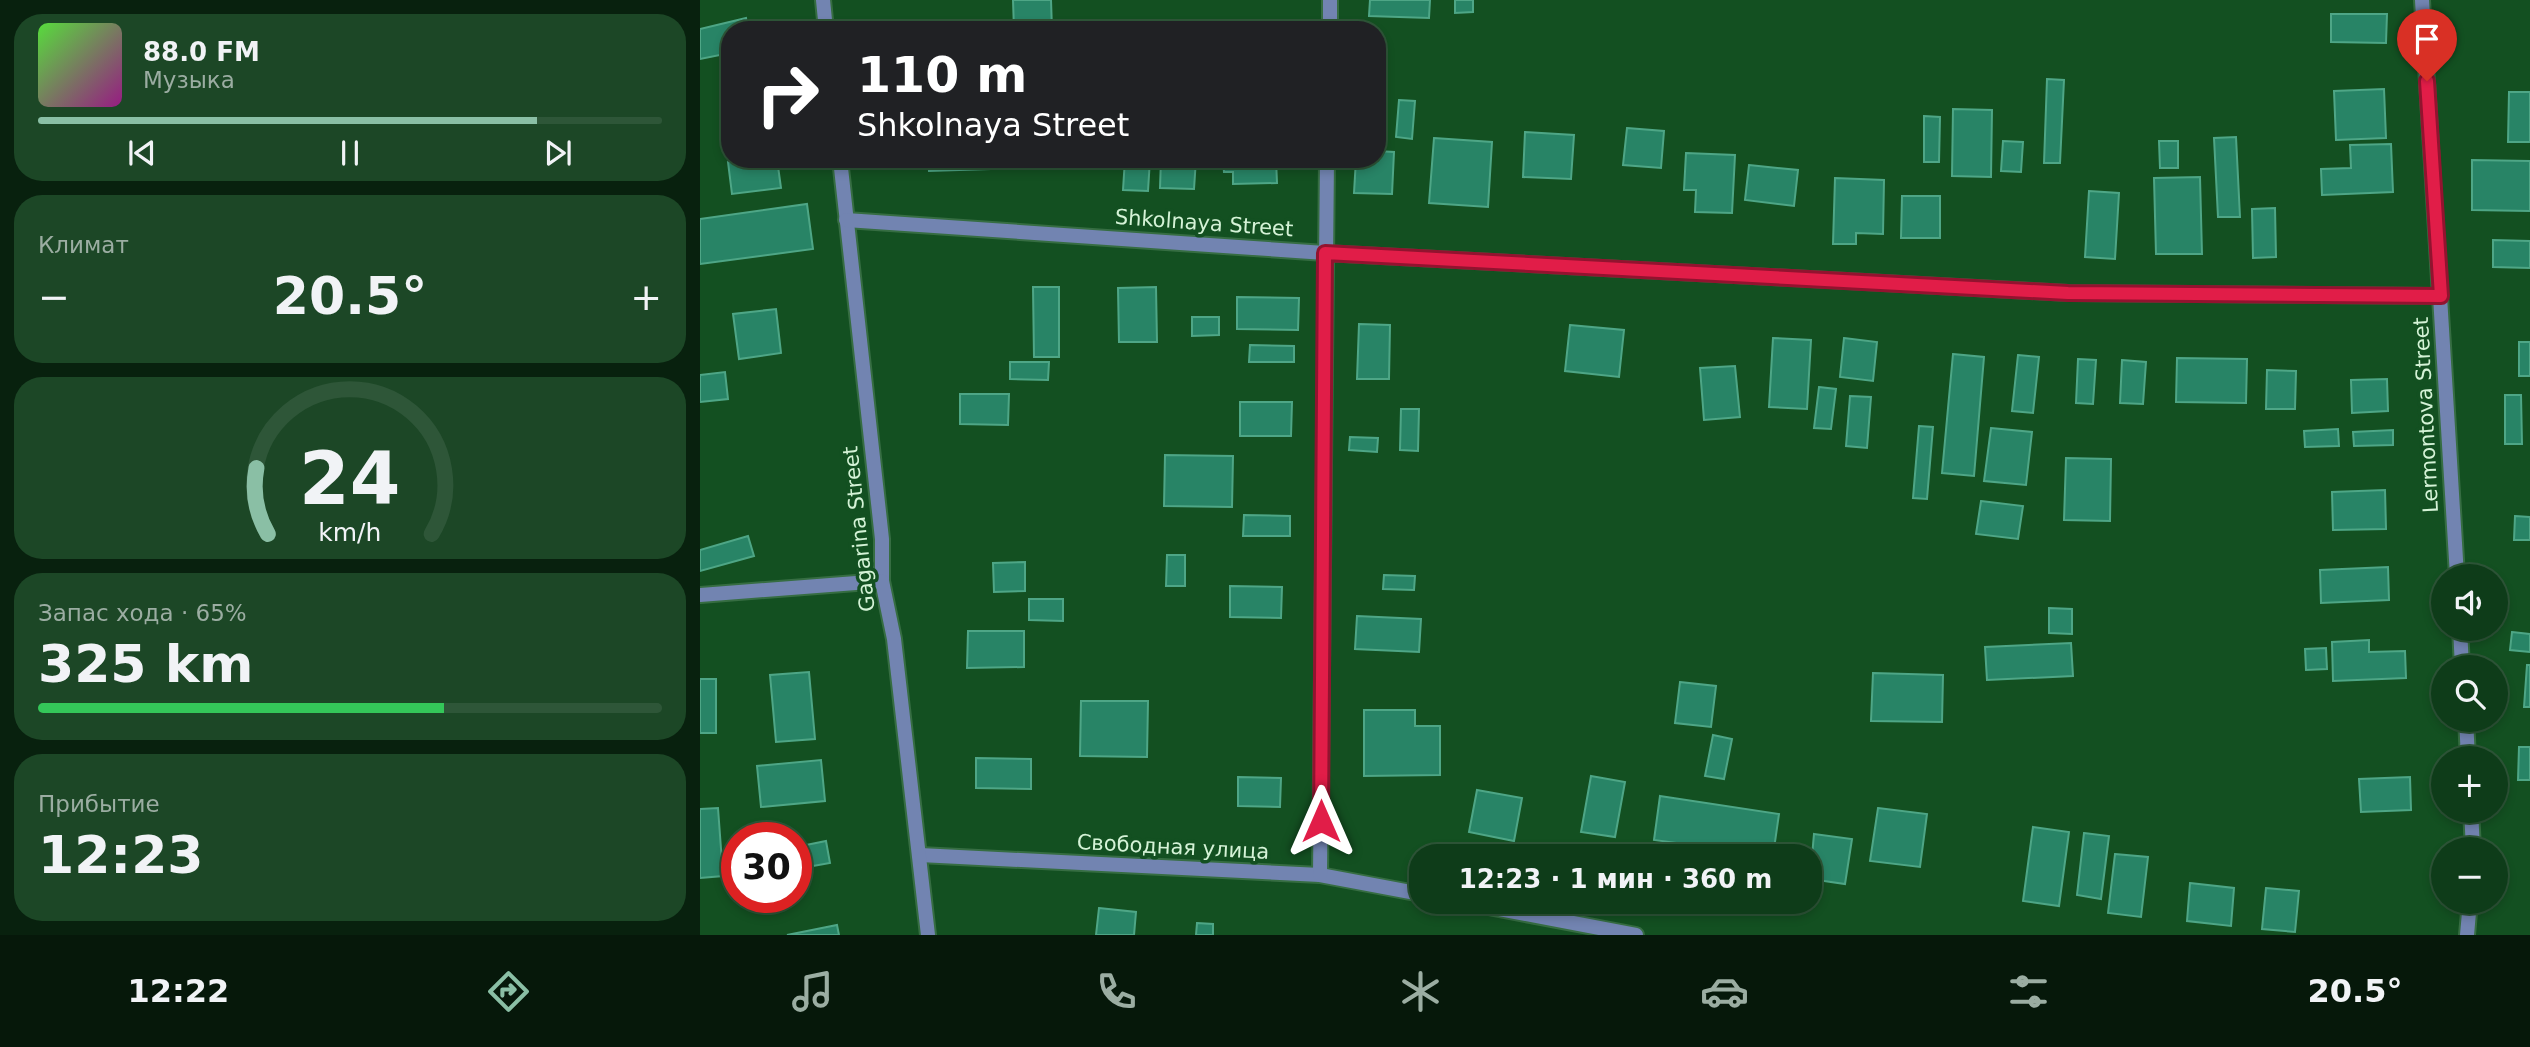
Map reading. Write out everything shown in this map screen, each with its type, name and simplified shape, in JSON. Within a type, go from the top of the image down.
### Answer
[{"type":"street","points":[[823,0],[825,21]]},
{"type":"street","points":[[1330,0],[1330,21]]},
{"type":"street","name":"Lermontova Street","points":[[2423,0],[2456,564]]},
{"type":"street","name":"Gagarina Street","points":[[841,168],[882,540],[882,581],[894,639],[928,935]]},
{"type":"street","points":[[1320,875],[1327,168]]},
{"type":"street","name":"Shkolnaya Street","points":[[846,220],[1325,253],[2068,293],[2441,296]]},
{"type":"street","points":[[700,595],[882,581]]},
{"type":"street","name":"Свободная улица","points":[[920,855],[1320,875],[1409,892]]},
{"type":"street","points":[[1525,914],[1636,935]]},
{"type":"street","points":[[2467,935],[2469,914]]},
{"type":"building","points":[[1013,0],[1051,0],[1052,21],[1014,21]]},
{"type":"building","points":[[1370,0],[1430,0],[1429,18],[1369,16]]},
{"type":"building","points":[[1455,0],[1473,0],[1473,12],[1455,13]]},
{"type":"building","points":[[2331,14],[2387,14],[2386,43],[2331,42]]},
{"type":"building","points":[[721,24],[721,55],[700,59],[700,29]]},
{"type":"building","points":[[2047,79],[2064,80],[2060,163],[2044,163]]},
{"type":"building","points":[[2384,89],[2386,138],[2336,140],[2334,91]]},
{"type":"building","points":[[2509,92],[2530,92],[2530,142],[2508,142]]},
{"type":"building","points":[[1399,100],[1415,101],[1412,139],[1396,137]]},
{"type":"building","points":[[1953,109],[1992,110],[1991,177],[1952,176]]},
{"type":"building","points":[[1924,116],[1940,117],[1939,162],[1924,162]]},
{"type":"building","points":[[1627,128],[1664,131],[1661,168],[1623,165]]},
{"type":"building","points":[[1525,132],[1574,135],[1571,179],[1523,177]]},
{"type":"building","points":[[2236,137],[2240,217],[2218,217],[2214,138]]},
{"type":"building","points":[[1434,138],[1492,142],[1488,207],[1429,203]]},
{"type":"building","points":[[2003,141],[2023,142],[2021,172],[2001,171]]},
{"type":"building","points":[[2159,141],[2178,141],[2178,168],[2160,168]]},
{"type":"building","points":[[2391,144],[2393,192],[2322,195],[2321,169],[2351,168],[2350,145]]},
{"type":"building","points":[[1386,152],[1394,152],[1392,194],[1354,193],[1355,168],[1386,168]]},
{"type":"building","points":[[1686,153],[1735,155],[1732,213],[1695,212],[1696,190],[1684,190]]},
{"type":"building","points":[[2472,160],[2530,161],[2530,211],[2472,210]]},
{"type":"building","points":[[1749,165],[1798,170],[1794,206],[1745,200]]},
{"type":"building","points":[[729,168],[778,168],[781,188],[732,194]]},
{"type":"building","points":[[929,168],[990,169],[929,171]]},
{"type":"building","points":[[1124,168],[1149,168],[1148,191],[1123,190]]},
{"type":"building","points":[[1161,168],[1195,168],[1194,189],[1160,188]]},
{"type":"building","points":[[1224,168],[1276,168],[1277,183],[1233,184],[1233,172],[1224,172]]},
{"type":"building","points":[[2200,177],[2202,254],[2156,254],[2154,178]]},
{"type":"building","points":[[1835,178],[1884,180],[1883,234],[1856,233],[1856,244],[1833,244]]},
{"type":"building","points":[[2089,191],[2119,193],[2115,259],[2085,257]]},
{"type":"building","points":[[1902,196],[1940,196],[1940,238],[1901,238]]},
{"type":"building","points":[[807,204],[813,249],[700,264],[700,219]]},
{"type":"building","points":[[2275,208],[2276,257],[2253,258],[2252,209]]},
{"type":"building","points":[[2493,240],[2530,241],[2530,268],[2493,267]]},
{"type":"building","points":[[1033,287],[1059,287],[1059,357],[1034,357]]},
{"type":"building","points":[[1156,287],[1157,342],[1119,342],[1118,288]]},
{"type":"building","points":[[1237,297],[1299,298],[1298,330],[1237,329]]},
{"type":"building","points":[[776,309],[781,353],[739,359],[733,314]]},
{"type":"building","points":[[1192,317],[1219,317],[1219,335],[1192,336]]},
{"type":"building","points":[[1359,324],[1390,325],[1389,379],[1357,379]]},
{"type":"building","points":[[1570,325],[1624,330],[1619,377],[1565,371]]},
{"type":"building","points":[[1773,338],[1811,340],[1807,409],[1769,407]]},
{"type":"building","points":[[1844,338],[1877,342],[1873,381],[1840,377]]},
{"type":"building","points":[[2519,342],[2530,342],[2530,376],[2519,376]]},
{"type":"building","points":[[1250,345],[1294,346],[1294,362],[1249,362]]},
{"type":"building","points":[[1953,354],[1984,357],[1974,476],[1942,473]]},
{"type":"building","points":[[2018,355],[2039,357],[2033,413],[2012,411]]},
{"type":"building","points":[[2177,358],[2247,359],[2246,403],[2176,402]]},
{"type":"building","points":[[2078,359],[2096,360],[2093,404],[2076,403]]},
{"type":"building","points":[[2122,360],[2146,362],[2143,404],[2120,403]]},
{"type":"building","points":[[1010,362],[1049,362],[1048,380],[1010,379]]},
{"type":"building","points":[[1735,366],[1740,417],[1704,420],[1700,368]]},
{"type":"building","points":[[2267,370],[2296,371],[2295,409],[2266,409]]},
{"type":"building","points":[[725,372],[728,399],[700,402],[700,375]]},
{"type":"building","points":[[2387,379],[2388,411],[2352,413],[2351,380]]},
{"type":"building","points":[[1819,387],[1836,389],[1831,429],[1814,428]]},
{"type":"building","points":[[960,394],[1009,394],[1008,425],[960,424]]},
{"type":"building","points":[[2505,395],[2521,395],[2522,444],[2505,444]]},
{"type":"building","points":[[1850,396],[1871,397],[1867,448],[1846,446]]},
{"type":"building","points":[[1240,402],[1292,402],[1291,436],[1240,436]]},
{"type":"building","points":[[1401,409],[1419,409],[1418,451],[1400,450]]},
{"type":"building","points":[[1919,426],[1933,427],[1927,499],[1913,498]]},
{"type":"building","points":[[1991,428],[2032,432],[2026,485],[1984,481]]},
{"type":"building","points":[[2338,429],[2339,446],[2305,447],[2304,431]]},
{"type":"building","points":[[2393,430],[2393,445],[2354,446],[2353,432]]},
{"type":"building","points":[[1350,437],[1378,438],[1377,452],[1349,450]]},
{"type":"building","points":[[1165,455],[1233,456],[1232,507],[1164,506]]},
{"type":"building","points":[[2066,458],[2111,459],[2110,521],[2064,520]]},
{"type":"building","points":[[2385,490],[2386,529],[2333,530],[2332,492]]},
{"type":"building","points":[[1981,501],[2023,506],[2018,539],[1976,534]]},
{"type":"building","points":[[1244,515],[1290,516],[1290,536],[1243,536]]},
{"type":"building","points":[[2515,516],[2530,517],[2530,540],[2514,540]]},
{"type":"building","points":[[748,536],[754,556],[700,571],[700,550]]},
{"type":"building","points":[[1167,555],[1185,555],[1185,586],[1166,586]]},
{"type":"building","points":[[1025,562],[1025,591],[994,592],[993,563]]},
{"type":"building","points":[[2388,567],[2389,600],[2321,603],[2320,570]]},
{"type":"building","points":[[1384,575],[1415,576],[1414,590],[1383,589]]},
{"type":"building","points":[[1230,586],[1282,587],[1281,618],[1230,617]]},
{"type":"building","points":[[1029,599],[1063,599],[1063,621],[1029,620]]},
{"type":"building","points":[[2049,608],[2072,609],[2072,634],[2049,633]]},
{"type":"building","points":[[1357,616],[1421,619],[1419,652],[1355,649]]},
{"type":"building","points":[[968,631],[1024,631],[1024,667],[967,668]]},
{"type":"building","points":[[2512,632],[2530,634],[2530,652],[2510,650]]},
{"type":"building","points":[[2369,640],[2369,652],[2405,651],[2406,678],[2333,681],[2332,642]]},
{"type":"building","points":[[2071,643],[2073,676],[1987,680],[1985,647]]},
{"type":"building","points":[[2326,648],[2327,669],[2306,670],[2305,649]]},
{"type":"building","points":[[2527,665],[2530,665],[2530,707],[2524,707]]},
{"type":"building","points":[[809,672],[815,739],[776,742],[770,675]]},
{"type":"building","points":[[1873,673],[1943,675],[1942,722],[1871,721]]},
{"type":"building","points":[[700,679],[716,679],[716,733],[700,733]]},
{"type":"building","points":[[1680,682],[1716,686],[1711,727],[1675,723]]},
{"type":"building","points":[[1081,701],[1148,701],[1147,757],[1080,756]]},
{"type":"building","points":[[1364,710],[1415,710],[1415,726],[1440,726],[1440,775],[1364,776]]},
{"type":"building","points":[[1713,735],[1732,739],[1724,779],[1705,776]]},
{"type":"building","points":[[2519,747],[2530,747],[2530,780],[2518,780]]},
{"type":"building","points":[[976,758],[1031,759],[1031,789],[976,788]]},
{"type":"building","points":[[821,760],[825,801],[761,807],[757,766]]},
{"type":"building","points":[[1591,776],[1625,782],[1615,837],[1581,832]]},
{"type":"building","points":[[1238,777],[1281,778],[1280,807],[1238,806]]},
{"type":"building","points":[[2410,777],[2411,810],[2361,812],[2359,779]]},
{"type":"building","points":[[1477,790],[1522,798],[1514,841],[1469,832]]},
{"type":"building","points":[[1660,796],[1779,814],[1775,844],[1684,844],[1654,840]]},
{"type":"building","points":[[718,808],[721,876],[700,878],[700,809]]},
{"type":"building","points":[[1878,808],[1927,814],[1920,867],[1870,861]]},
{"type":"building","points":[[2033,827],[2069,832],[2059,906],[2023,901]]},
{"type":"building","points":[[2084,833],[2109,836],[2101,899],[2077,895]]},
{"type":"building","points":[[1814,834],[1852,839],[1845,884],[1822,881],[1822,844],[1813,844]]},
{"type":"building","points":[[826,841],[830,863],[812,866],[812,844]]},
{"type":"building","points":[[2115,854],[2148,857],[2141,917],[2108,913]]},
{"type":"building","points":[[2190,883],[2234,888],[2231,926],[2187,921]]},
{"type":"building","points":[[2266,888],[2299,891],[2295,932],[2262,929]]},
{"type":"building","points":[[1099,908],[1136,912],[1134,935],[1096,935]]},
{"type":"building","points":[[1197,923],[1213,924],[1213,935],[1196,935]]},
{"type":"building","points":[[837,925],[839,935],[787,935]]},
{"type":"route","points":[[1321,821],[1325,253],[2068,293],[2441,296],[2427,81]]}]
